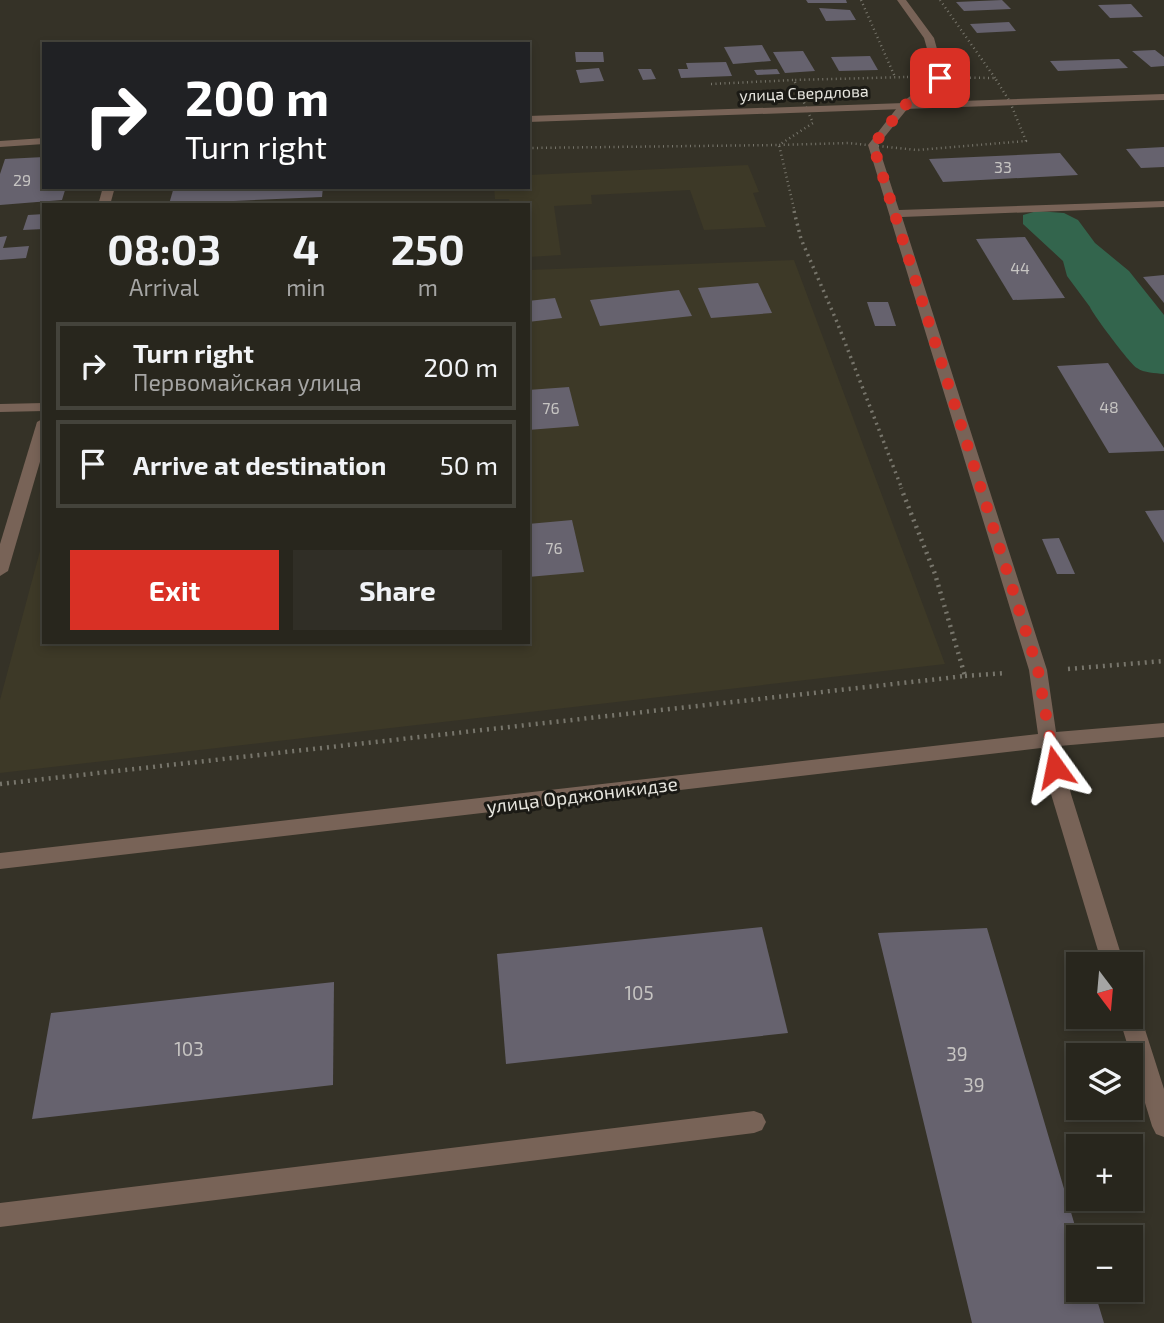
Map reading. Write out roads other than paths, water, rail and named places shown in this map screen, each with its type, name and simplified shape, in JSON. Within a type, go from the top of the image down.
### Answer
[{"type":"street","points":[[901,0],[929,38],[940,78],[904,106],[873,145],[1038,670],[1048,740],[1061,794],[1109,952]]},
{"type":"street","name":"улица Свердлова","points":[[530,119],[1164,97]]},
{"type":"street","points":[[0,144],[42,141]]},
{"type":"street","points":[[895,214],[1164,204]]},
{"type":"street","points":[[0,408],[42,407]]},
{"type":"street","points":[[0,571],[42,429]]},
{"type":"street","name":"улица Орджоникидзе","points":[[0,861],[1048,740],[1164,730]]},
{"type":"street","points":[[1133,1029],[1164,1126]]},
{"type":"street","points":[[0,1215],[754,1122]]}]
